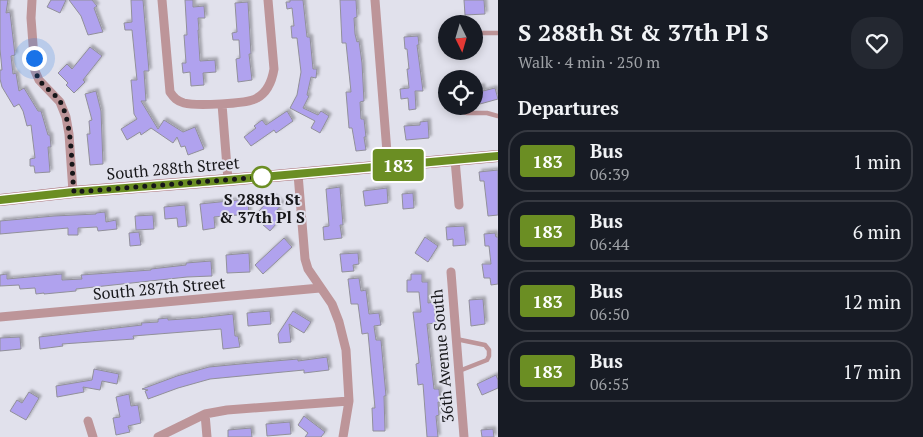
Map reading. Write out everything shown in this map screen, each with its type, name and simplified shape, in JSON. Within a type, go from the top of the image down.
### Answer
[{"type":"main road","name":"South 288th Street","points":[[0,200],[498,156]]},
{"type":"street","points":[[32,0],[31,18],[35,70],[39,80],[60,102],[66,116],[74,192]]},
{"type":"street","points":[[162,0],[170,92],[174,99],[194,105],[222,104],[257,99],[266,90],[272,80],[274,70],[268,0]]},
{"type":"street","points":[[375,0],[388,166]]},
{"type":"street","points":[[222,104],[228,180]]},
{"type":"street","points":[[455,160],[459,205]]},
{"type":"street","points":[[298,174],[308,269],[332,304],[346,350],[349,401],[343,437]]},
{"type":"street","name":"36th Avenue South","points":[[450,272],[464,437]]},
{"type":"street","name":"South 287th Street","points":[[0,317],[320,288]]},
{"type":"street","points":[[158,437],[205,414],[226,410],[349,401]]},
{"type":"street","points":[[205,414],[207,437]]},
{"type":"street","points":[[88,422],[93,437]]},
{"type":"lane","points":[[483,33],[498,33]]},
{"type":"lane","points":[[483,113],[498,116]]},
{"type":"lane","points":[[456,339],[485,346],[489,350],[489,356],[486,360],[459,371]]},
{"type":"building","points":[[0,0],[8,0],[6,13],[10,12],[15,55],[11,56],[13,74],[16,73],[19,91],[24,88],[38,111],[41,111],[48,135],[50,135],[51,147],[48,147],[50,172],[35,173],[34,166],[30,166],[30,159],[35,158],[31,125],[27,126],[19,104],[14,107],[2,87],[0,79],[0,70],[2,70]]},
{"type":"building","points":[[51,0],[66,0],[60,13],[47,7]]},
{"type":"building","points":[[69,0],[92,0],[97,6],[94,8],[103,32],[88,35],[81,16]]},
{"type":"building","points":[[131,0],[143,0],[149,71],[144,71],[146,101],[141,101],[158,129],[164,120],[183,132],[195,127],[204,149],[188,155],[185,146],[181,147],[177,137],[173,143],[151,128],[141,135],[140,132],[127,140],[121,129],[137,119],[134,114],[131,80],[137,80],[132,30],[125,30],[124,23],[132,22]]},
{"type":"building","points":[[185,0],[193,0],[193,7],[204,6],[205,18],[198,18],[200,61],[215,60],[216,72],[203,73],[204,85],[191,86],[190,72],[183,73],[182,63],[186,63],[184,35],[187,35]]},
{"type":"building","points":[[290,0],[303,0],[307,37],[310,37],[313,69],[317,69],[316,78],[311,77],[307,95],[309,96],[303,108],[318,115],[321,111],[329,116],[320,133],[311,128],[315,121],[290,108],[297,95],[301,72],[297,38],[292,38],[291,26],[294,26],[292,8],[287,9],[286,2],[290,2]]},
{"type":"building","points":[[340,0],[356,0],[355,34],[357,42],[359,41],[362,63],[364,101],[360,102],[361,119],[364,119],[366,150],[356,151],[352,128],[349,128],[346,92],[351,92],[346,43],[342,43]]},
{"type":"building","points":[[464,0],[484,0],[485,14],[465,15]]},
{"type":"building","points":[[248,2],[251,54],[249,54],[252,80],[238,82],[236,59],[240,58],[239,40],[233,40],[232,33],[237,32],[235,3]]},
{"type":"building","points":[[418,36],[419,45],[417,45],[423,91],[415,91],[416,109],[409,110],[408,98],[401,99],[400,89],[409,88],[407,69],[409,69],[404,37]]},
{"type":"building","points":[[90,47],[102,56],[83,80],[85,82],[74,93],[66,85],[68,83],[58,73],[67,64],[72,69]]},
{"type":"building","points":[[495,88],[498,99],[483,103],[483,91]]},
{"type":"building","points":[[96,91],[101,111],[103,164],[90,165],[87,134],[90,134],[89,121],[92,120],[85,94]]},
{"type":"building","points":[[287,111],[293,121],[276,133],[274,130],[251,146],[244,137],[256,128],[254,126],[262,120],[266,125]]},
{"type":"building","points":[[428,121],[429,138],[406,140],[404,126],[420,125],[420,122]]},
{"type":"building","points":[[498,170],[498,215],[488,216],[484,181],[480,181],[479,172]]},
{"type":"building","points":[[340,187],[343,225],[340,225],[342,238],[324,240],[323,227],[329,226],[326,189]]},
{"type":"building","points":[[387,188],[388,203],[365,206],[363,191]]},
{"type":"building","points":[[413,193],[414,208],[403,209],[402,194]]},
{"type":"building","points":[[272,196],[282,204],[277,210],[283,216],[270,231],[254,217]]},
{"type":"building","points":[[248,199],[249,214],[214,217],[215,228],[203,230],[200,204]]},
{"type":"building","points":[[185,205],[187,226],[178,227],[177,218],[165,219],[164,207]]},
{"type":"building","points":[[105,212],[106,222],[116,220],[117,229],[98,231],[97,227],[78,228],[78,235],[68,235],[68,228],[0,234],[0,221]]},
{"type":"building","points":[[153,215],[154,229],[136,230],[135,216]]},
{"type":"building","points":[[464,226],[466,245],[453,246],[453,239],[447,240],[446,227]]},
{"type":"building","points":[[139,232],[141,245],[130,246],[129,233]]},
{"type":"building","points":[[495,233],[496,237],[498,237],[498,284],[491,285],[490,278],[484,278],[482,264],[491,264],[489,246],[485,246],[484,234]]},
{"type":"building","points":[[425,237],[438,246],[428,262],[415,253]]},
{"type":"building","points":[[284,238],[292,247],[263,274],[255,265]]},
{"type":"building","points":[[249,253],[250,272],[227,273],[226,255]]},
{"type":"building","points":[[358,253],[359,264],[353,265],[354,271],[342,272],[340,254]]},
{"type":"building","points":[[211,261],[212,276],[187,277],[44,294],[36,294],[35,288],[20,289],[19,285],[0,286],[0,275],[7,274],[7,279],[62,274],[62,280],[82,279],[81,275],[151,270],[186,265],[186,263]]},
{"type":"building","points":[[411,274],[422,274],[422,282],[428,282],[428,303],[434,302],[436,323],[427,324],[434,389],[439,389],[439,415],[436,416],[438,437],[427,437],[423,384],[418,385],[416,364],[419,363],[413,312],[421,312],[419,292],[407,292],[407,280],[411,280]]},
{"type":"building","points":[[359,278],[361,291],[366,290],[369,314],[379,313],[381,325],[374,326],[376,340],[381,340],[386,396],[384,396],[385,431],[373,431],[372,408],[375,408],[368,333],[362,334],[358,304],[351,304],[348,279]]},
{"type":"building","points":[[483,299],[485,324],[471,326],[469,300]]},
{"type":"building","points":[[270,311],[271,324],[248,326],[247,313]]},
{"type":"building","points":[[293,311],[311,322],[304,333],[289,324],[291,342],[279,343],[278,334]]},
{"type":"building","points":[[233,314],[235,336],[238,336],[240,347],[223,349],[221,329],[133,336],[134,339],[62,344],[63,346],[40,349],[39,337],[142,325],[141,323],[158,322],[158,319],[198,318]]},
{"type":"building","points":[[20,337],[21,349],[0,351],[0,338]]},
{"type":"building","points":[[327,357],[329,370],[304,373],[304,370],[210,379],[148,399],[145,391],[148,390],[142,389],[209,367],[298,359],[298,361]]},
{"type":"building","points":[[94,369],[119,374],[117,384],[102,381],[100,390],[83,387],[84,392],[57,397],[56,386],[92,380]]},
{"type":"building","points":[[496,375],[498,388],[482,395],[477,384]]},
{"type":"building","points":[[29,392],[39,398],[26,420],[10,411],[17,400],[22,403]]},
{"type":"building","points":[[129,394],[131,406],[138,405],[141,423],[128,426],[130,432],[116,435],[113,418],[120,417],[116,397]]},
{"type":"building","points":[[304,416],[325,432],[321,437],[305,437],[308,433],[298,425]]},
{"type":"building","points":[[290,422],[291,434],[267,436],[266,424]]},
{"type":"building","points":[[251,428],[252,437],[228,437],[228,430]]},
{"type":"building","points":[[493,429],[494,437],[482,437],[481,430]]},
{"type":"bus line","name":"183","points":[[0,200],[498,156]]},
{"type":"place","name":"S 288th St & 37th Pl S","points":[[262,177]]},
{"type":"route","points":[[34,58],[35,70],[39,80],[60,102],[66,116],[74,192],[262,177]]}]
